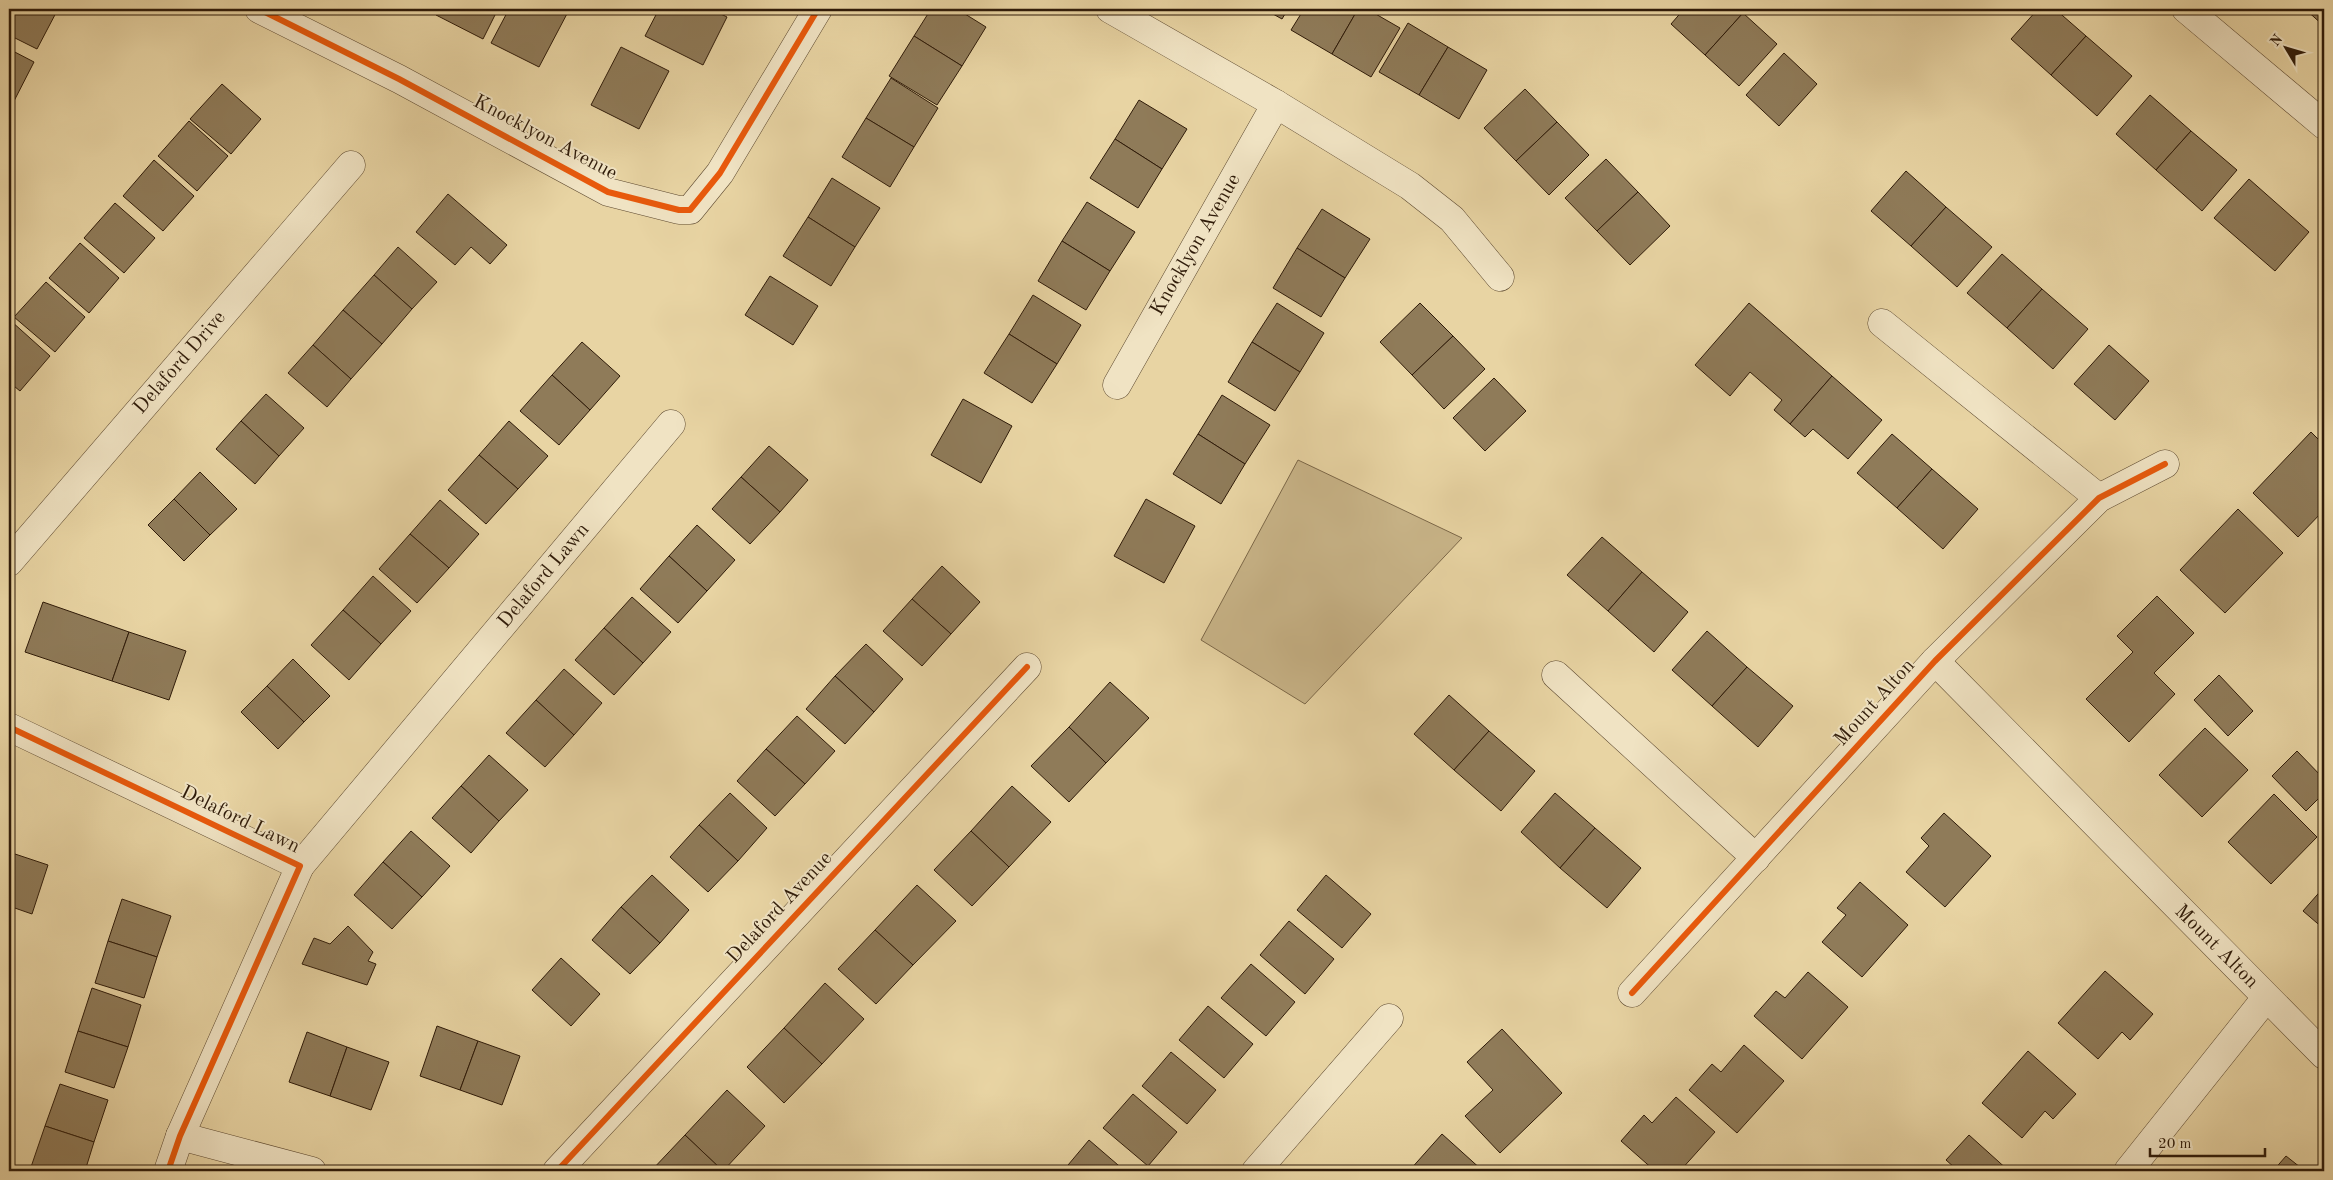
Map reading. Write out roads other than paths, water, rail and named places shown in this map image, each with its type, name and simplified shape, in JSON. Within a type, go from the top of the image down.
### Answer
[{"type":"street","name":"Knocklyon Avenue","points":[[260,9],[399,79],[608,192],[679,210],[690,210],[720,172],[818,9]]},
{"type":"street","points":[[1110,9],[1276,104],[1417,192],[1452,219],[1500,277]]},
{"type":"street","points":[[2186,9],[2324,125]]},
{"type":"street","name":"Knocklyon Avenue","points":[[1116,385],[1276,104]]},
{"type":"street","name":"Delaford Drive","points":[[9,562],[351,165]]},
{"type":"street","points":[[1882,322],[2098,498]]},
{"type":"street","name":"Delaford Lawn","points":[[180,1136],[300,866],[671,424]]},
{"type":"street","name":"Mount Alton","points":[[1632,993],[1935,661],[2098,498],[2165,464]]},
{"type":"street","name":"Mount Alton","points":[[1935,661],[2324,1055]]},
{"type":"street","name":"Delaford Avenue","points":[[557,1171],[1027,667]]},
{"type":"street","points":[[1556,675],[1756,858]]},
{"type":"street","name":"Delaford Lawn","points":[[9,727],[300,866]]},
{"type":"street","name":"Mount Alton","points":[[2128,1171],[2266,998]]},
{"type":"street","points":[[1256,1171],[1389,1018]]},
{"type":"street","points":[[168,1171],[180,1136],[312,1171]]}]
